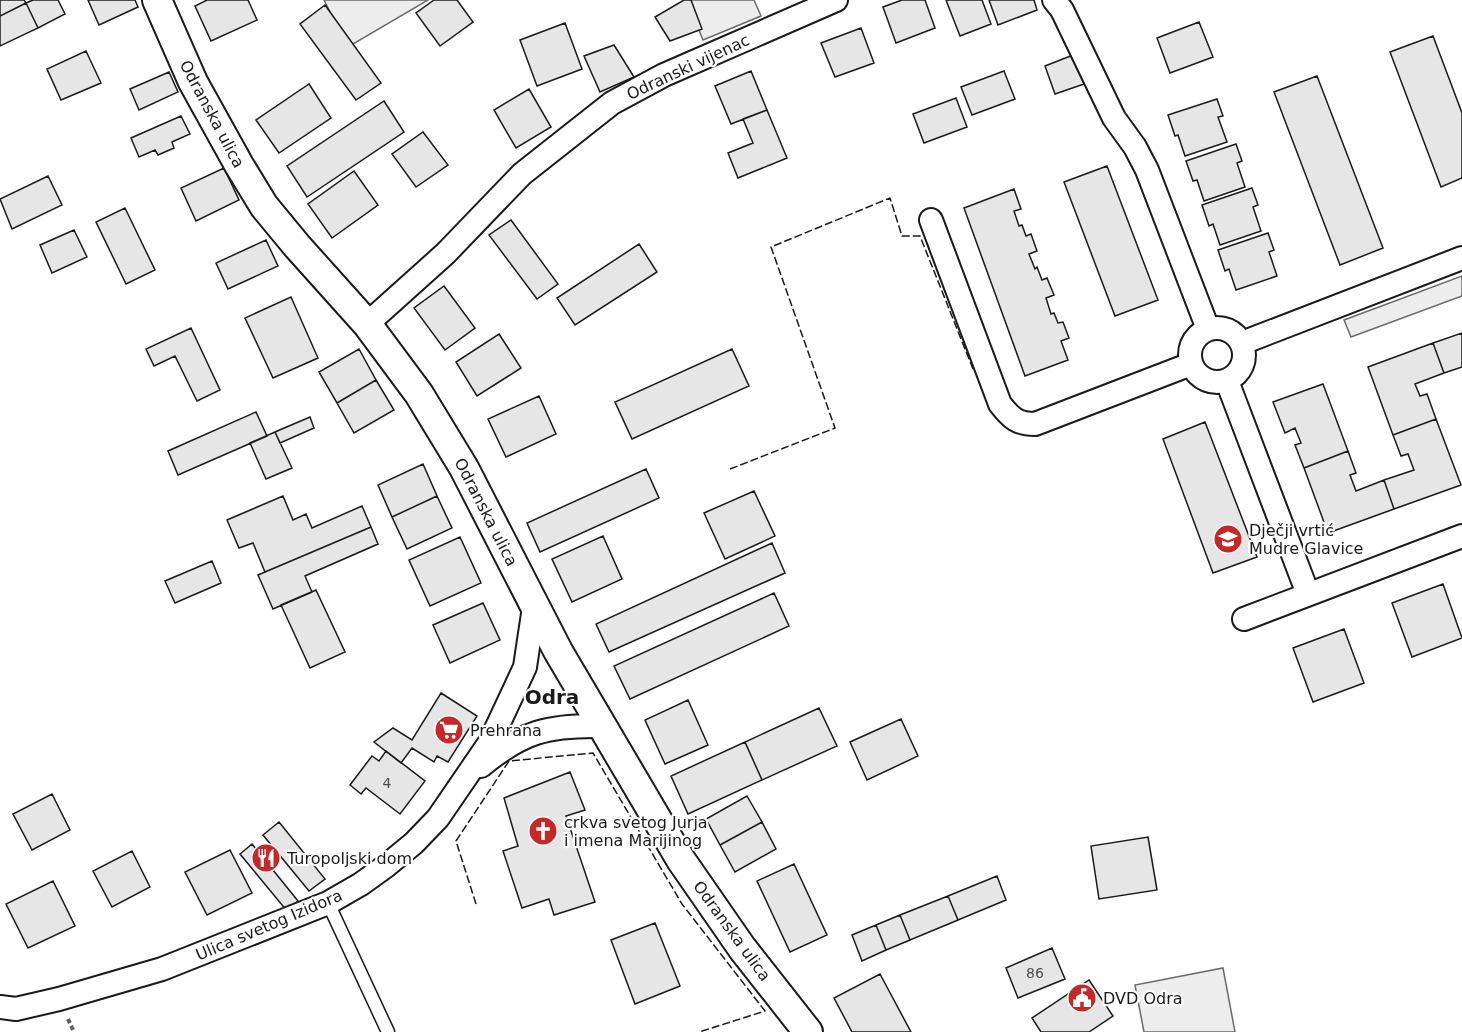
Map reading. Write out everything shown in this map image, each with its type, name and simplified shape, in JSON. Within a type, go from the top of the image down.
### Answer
[{"type":"street","name":"Odranska ulica","points":[[157,0],[193,82],[264,206],[367,324],[419,393],[486,508],[534,607],[601,726],[710,904],[808,1032]]},
{"type":"street","name":"Odranski vijenac","points":[[367,324],[446,253],[522,174],[612,103],[664,75],[836,0]]},
{"type":"street","points":[[1054,0],[1062,10],[1114,118],[1135,147],[1147,170],[1208,329]]},
{"type":"street","points":[[931,220],[1000,404],[1010,417],[1021,424],[1035,424],[1191,364]]},
{"type":"street","points":[[1242,343],[1462,258]]},
{"type":"street","points":[[1224,328],[1242,343],[1244,361],[1241,369],[1227,381],[1218,383],[1202,378],[1195,372],[1191,364],[1191,347],[1201,333],[1208,329],[1224,328]]},
{"type":"street","points":[[1227,381],[1308,594]]},
{"type":"street","points":[[1244,619],[1462,536]]},
{"type":"street","name":"Ulica svetog Izidora","points":[[5,1012],[162,969],[328,903],[361,884],[414,843],[438,818],[490,742],[525,667],[534,607]]},
{"type":"street","points":[[468,776],[498,751],[531,734],[556,727],[601,726]]},
{"type":"lane","points":[[328,903],[388,1032]]},
{"type":"shaded area","points":[[324,0],[428,0],[348,47]]},
{"type":"shaded area","points":[[687,0],[754,0],[761,16],[703,40]]},
{"type":"shaded area","points":[[1462,276],[1462,296],[1351,337],[1344,320]]},
{"type":"shaded area","points":[[1223,968],[1235,1032],[1144,1032],[1135,985]]},
{"type":"building","points":[[0,0],[24,0],[26,3],[0,16]]},
{"type":"building","points":[[33,0],[58,0],[65,14],[38,28],[26,3]]},
{"type":"building","points":[[88,0],[135,0],[138,7],[99,25]]},
{"type":"building","points":[[207,0],[248,0],[257,20],[211,41],[195,6]]},
{"type":"building","points":[[434,0],[457,0],[473,22],[440,46],[416,13]]},
{"type":"building","points":[[684,0],[691,0],[702,29],[670,41],[655,17]]},
{"type":"building","points":[[902,0],[925,0],[935,28],[896,43],[883,7]]},
{"type":"building","points":[[946,0],[982,0],[991,24],[960,36]]},
{"type":"building","points":[[989,0],[1034,0],[1037,10],[998,25]]},
{"type":"building","points":[[26,3],[38,28],[0,46],[0,16]]},
{"type":"building","points":[[325,5],[381,83],[356,100],[300,24]]},
{"type":"building","points":[[1199,22],[1213,57],[1170,73],[1157,38]]},
{"type":"building","points":[[565,23],[582,69],[537,86],[520,40]]},
{"type":"building","points":[[861,28],[874,63],[835,77],[821,43]]},
{"type":"building","points":[[1433,36],[1462,113],[1462,178],[1441,187],[1390,52]]},
{"type":"building","points":[[614,45],[634,77],[600,92],[584,56]]},
{"type":"building","points":[[86,51],[101,83],[61,100],[47,69]]},
{"type":"building","points":[[1073,55],[1084,84],[1055,94],[1045,66]]},
{"type":"building","points":[[751,71],[767,110],[731,124],[715,86]]},
{"type":"building","points":[[1004,71],[1015,99],[972,115],[961,87]]},
{"type":"building","points":[[169,72],[178,92],[139,110],[130,89]]},
{"type":"building","points":[[1317,76],[1383,248],[1340,265],[1274,92]]},
{"type":"building","points":[[309,84],[331,118],[279,153],[256,120]]},
{"type":"building","points":[[529,89],[551,127],[516,148],[494,110]]},
{"type":"building","points":[[956,98],[967,127],[924,143],[913,114]]},
{"type":"building","points":[[1217,99],[1223,116],[1218,117],[1227,142],[1185,156],[1168,115]]},
{"type":"building","points":[[384,101],[404,132],[307,197],[287,166]]},
{"type":"building","points":[[767,110],[787,158],[738,178],[728,153],[753,143],[743,119]]},
{"type":"building","points":[[181,116],[190,134],[172,142],[174,148],[158,155],[155,150],[139,157],[131,138]]},
{"type":"building","points":[[423,132],[448,165],[416,187],[392,154]]},
{"type":"building","points":[[1236,144],[1242,161],[1237,163],[1245,187],[1204,201],[1197,180],[1193,181],[1186,161]]},
{"type":"building","points":[[1107,166],[1158,300],[1115,316],[1064,182]]},
{"type":"building","points":[[224,168],[239,200],[196,221],[181,188]]},
{"type":"building","points":[[354,171],[378,205],[332,238],[308,204]]},
{"type":"building","points":[[48,176],[62,205],[12,229],[0,199]]},
{"type":"building","points":[[1252,188],[1258,205],[1253,207],[1261,231],[1220,245],[1213,224],[1209,226],[1202,205]]},
{"type":"building","points":[[1014,189],[1021,209],[1014,211],[1019,226],[1022,225],[1026,236],[1031,234],[1037,251],[1029,254],[1042,280],[1047,278],[1054,295],[1046,298],[1051,314],[1054,313],[1058,323],[1063,322],[1069,338],[1061,341],[1068,360],[1025,376],[964,208]]},
{"type":"building","points":[[125,208],[155,270],[126,284],[96,222]]},
{"type":"building","points":[[511,220],[558,284],[537,299],[489,235]]},
{"type":"building","points":[[74,230],[87,257],[52,273],[40,245]]},
{"type":"building","points":[[1268,233],[1274,250],[1269,252],[1277,276],[1236,290],[1229,269],[1225,271],[1218,250]]},
{"type":"building","points":[[266,240],[278,266],[228,289],[216,263]]},
{"type":"building","points":[[639,244],[657,272],[575,325],[557,298]]},
{"type":"building","points":[[444,286],[475,328],[445,350],[414,308]]},
{"type":"building","points":[[291,297],[318,358],[273,378],[245,318]]},
{"type":"building","points":[[191,328],[220,390],[197,401],[175,356],[154,366],[146,349]]},
{"type":"building","points":[[1462,333],[1462,367],[1444,373],[1433,343]]},
{"type":"building","points":[[499,334],[521,368],[477,396],[456,362]]},
{"type":"building","points":[[1433,343],[1444,373],[1415,384],[1420,396],[1427,394],[1436,419],[1393,435],[1368,367]]},
{"type":"building","points":[[359,349],[376,380],[337,403],[319,372]]},
{"type":"building","points":[[732,349],[749,386],[632,439],[615,402]]},
{"type":"building","points":[[376,380],[394,410],[354,433],[337,403]]},
{"type":"building","points":[[1323,384],[1348,451],[1304,468],[1295,445],[1301,443],[1295,428],[1285,433],[1273,402]]},
{"type":"building","points":[[539,396],[556,434],[506,457],[488,419]]},
{"type":"building","points":[[256,412],[267,436],[178,475],[168,451]]},
{"type":"building","points":[[310,417],[314,428],[280,443],[275,432]]},
{"type":"building","points":[[1436,419],[1461,485],[1394,509],[1384,480],[1414,470],[1408,454],[1401,456],[1393,435]]},
{"type":"building","points":[[1205,422],[1257,557],[1213,573],[1163,439]]},
{"type":"building","points":[[275,432],[292,468],[266,479],[250,443]]},
{"type":"building","points":[[1348,451],[1356,473],[1350,475],[1356,491],[1384,480],[1394,509],[1328,533],[1304,468]]},
{"type":"building","points":[[423,464],[437,496],[392,517],[378,485]]},
{"type":"building","points":[[646,469],[659,498],[540,552],[527,523]]},
{"type":"building","points":[[754,491],[775,536],[725,559],[704,513]]},
{"type":"building","points":[[283,496],[293,520],[306,514],[312,528],[362,506],[371,527],[265,572],[253,543],[239,548],[227,520]]},
{"type":"building","points":[[437,496],[452,528],[407,549],[392,517]]},
{"type":"building","points":[[371,527],[378,544],[305,576],[312,592],[273,609],[258,575]]},
{"type":"building","points":[[603,536],[622,579],[572,602],[552,559]]},
{"type":"building","points":[[460,537],[481,583],[430,606],[409,560]]},
{"type":"building","points":[[772,543],[785,573],[609,652],[596,624]]},
{"type":"building","points":[[212,561],[221,583],[175,603],[165,581]]},
{"type":"building","points":[[1443,584],[1462,638],[1412,657],[1392,603]]},
{"type":"building","points":[[316,590],[345,652],[310,668],[281,605]]},
{"type":"building","points":[[774,593],[789,626],[630,699],[614,666]]},
{"type":"building","points":[[483,603],[500,640],[450,663],[433,625]]},
{"type":"building","points":[[1344,629],[1364,683],[1313,702],[1293,648]]},
{"type":"building","points":[[441,693],[477,716],[448,762],[437,756],[434,762],[412,748],[401,763],[374,742],[393,728],[412,740]]},
{"type":"building","points":[[688,700],[708,745],[665,764],[645,720]]},
{"type":"building","points":[[819,708],[837,746],[762,780],[745,742]]},
{"type":"building","points":[[901,719],[918,756],[867,780],[850,742]]},
{"type":"building","points":[[745,742],[762,780],[688,814],[671,776]]},
{"type":"building","points":[[386,751],[425,781],[400,814],[366,788],[361,794],[350,785],[372,756],[379,761]]},
{"type":"building","name":"crkva svetog Jurja i imena Marijinog","points":[[570,772],[585,810],[566,816],[595,902],[554,915],[549,899],[522,908],[503,851],[518,846],[504,798]]},
{"type":"building","points":[[52,794],[70,830],[32,850],[13,814]]},
{"type":"building","points":[[747,796],[762,822],[720,845],[706,819]]},
{"type":"building","points":[[279,822],[325,879],[309,891],[263,835]]},
{"type":"building","points":[[762,822],[776,849],[735,872],[720,845]]},
{"type":"building","points":[[1148,837],[1157,890],[1099,899],[1091,846]]},
{"type":"building","points":[[252,844],[298,901],[287,911],[240,854]]},
{"type":"building","points":[[230,850],[252,893],[207,915],[185,872]]},
{"type":"building","points":[[132,851],[150,887],[112,907],[93,871]]},
{"type":"building","points":[[794,864],[827,935],[790,952],[757,881]]},
{"type":"building","points":[[997,876],[1006,900],[958,920],[948,896]]},
{"type":"building","points":[[53,881],[75,926],[28,948],[6,904]]},
{"type":"building","points":[[948,896],[958,920],[910,940],[900,915]]},
{"type":"building","points":[[900,915],[910,940],[886,950],[876,925]]},
{"type":"building","points":[[655,923],[680,986],[635,1004],[611,940]]},
{"type":"building","points":[[876,925],[886,950],[862,961],[852,935]]},
{"type":"building","points":[[1052,948],[1065,979],[1018,998],[1006,968]]},
{"type":"building","points":[[880,974],[911,1032],[852,1032],[834,998]]},
{"type":"building","name":"DVD Odra","points":[[1089,980],[1113,1016],[1089,1032],[1041,1032],[1032,1018]]},
{"type":"fence","points":[[730,469],[835,428],[771,247],[890,198],[902,236],[920,236],[973,369]]},
{"type":"fence","points":[[476,904],[456,841],[509,761],[593,753],[682,904],[765,1011],[699,1032]]},
{"type":"place","name":"Dječji vrtić Mudre Glavice","points":[[1228,539]]},
{"type":"place","name":"Prehrana","points":[[449,730]]},
{"type":"place","name":"crkva svetog Jurja i imena Marijinog","points":[[543,831]]},
{"type":"place","name":"Turopoljski dom","points":[[266,858]]},
{"type":"place","name":"DVD Odra","points":[[1082,998]]},
{"type":"district","name":"Odra","points":[[552,697]]}]
